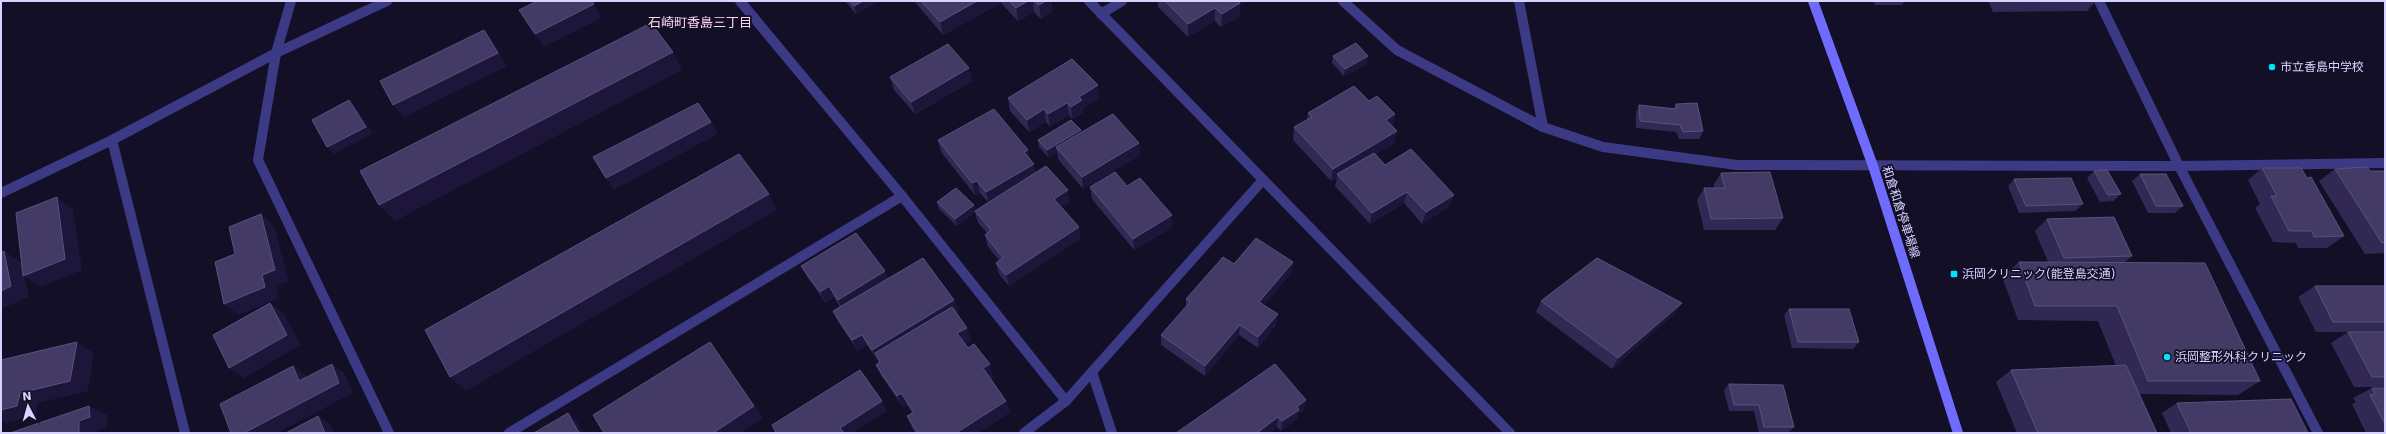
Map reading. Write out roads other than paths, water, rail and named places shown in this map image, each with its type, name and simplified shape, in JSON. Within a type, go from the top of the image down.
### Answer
[{"type":"main road","name":"和倉和倉停車場線","points":[[1813,1],[1873,166],[1958,433]]},
{"type":"street","points":[[291,1],[276,53],[258,160],[389,433]]},
{"type":"street","points":[[1,193],[112,140],[276,53],[387,1]]},
{"type":"street","points":[[740,1],[902,196],[1066,402]]},
{"type":"street","points":[[1089,1],[1510,433]]},
{"type":"street","points":[[1101,14],[1122,1]]},
{"type":"street","points":[[1343,1],[1397,50],[1543,127],[1603,147],[1737,165],[2179,166],[2385,163]]},
{"type":"street","points":[[1519,1],[1543,127]]},
{"type":"street","points":[[2099,1],[2179,166],[2318,433]]},
{"type":"street","points":[[112,140],[185,433]]},
{"type":"street","points":[[1024,433],[1066,402],[1262,180]]},
{"type":"street","points":[[509,433],[902,196]]},
{"type":"street","points":[[1092,372],[1112,433]]},
{"type":"place","name":"市立香島中学校","points":[[2272,67]]},
{"type":"place","name":"浜岡クリニック(能登島交通)","points":[[1954,274]]},
{"type":"place","name":"浜岡整形外科クリニック","points":[[2167,357]]},
{"type":"district","name":"石崎町香島三丁目","points":[[700,22]]}]
